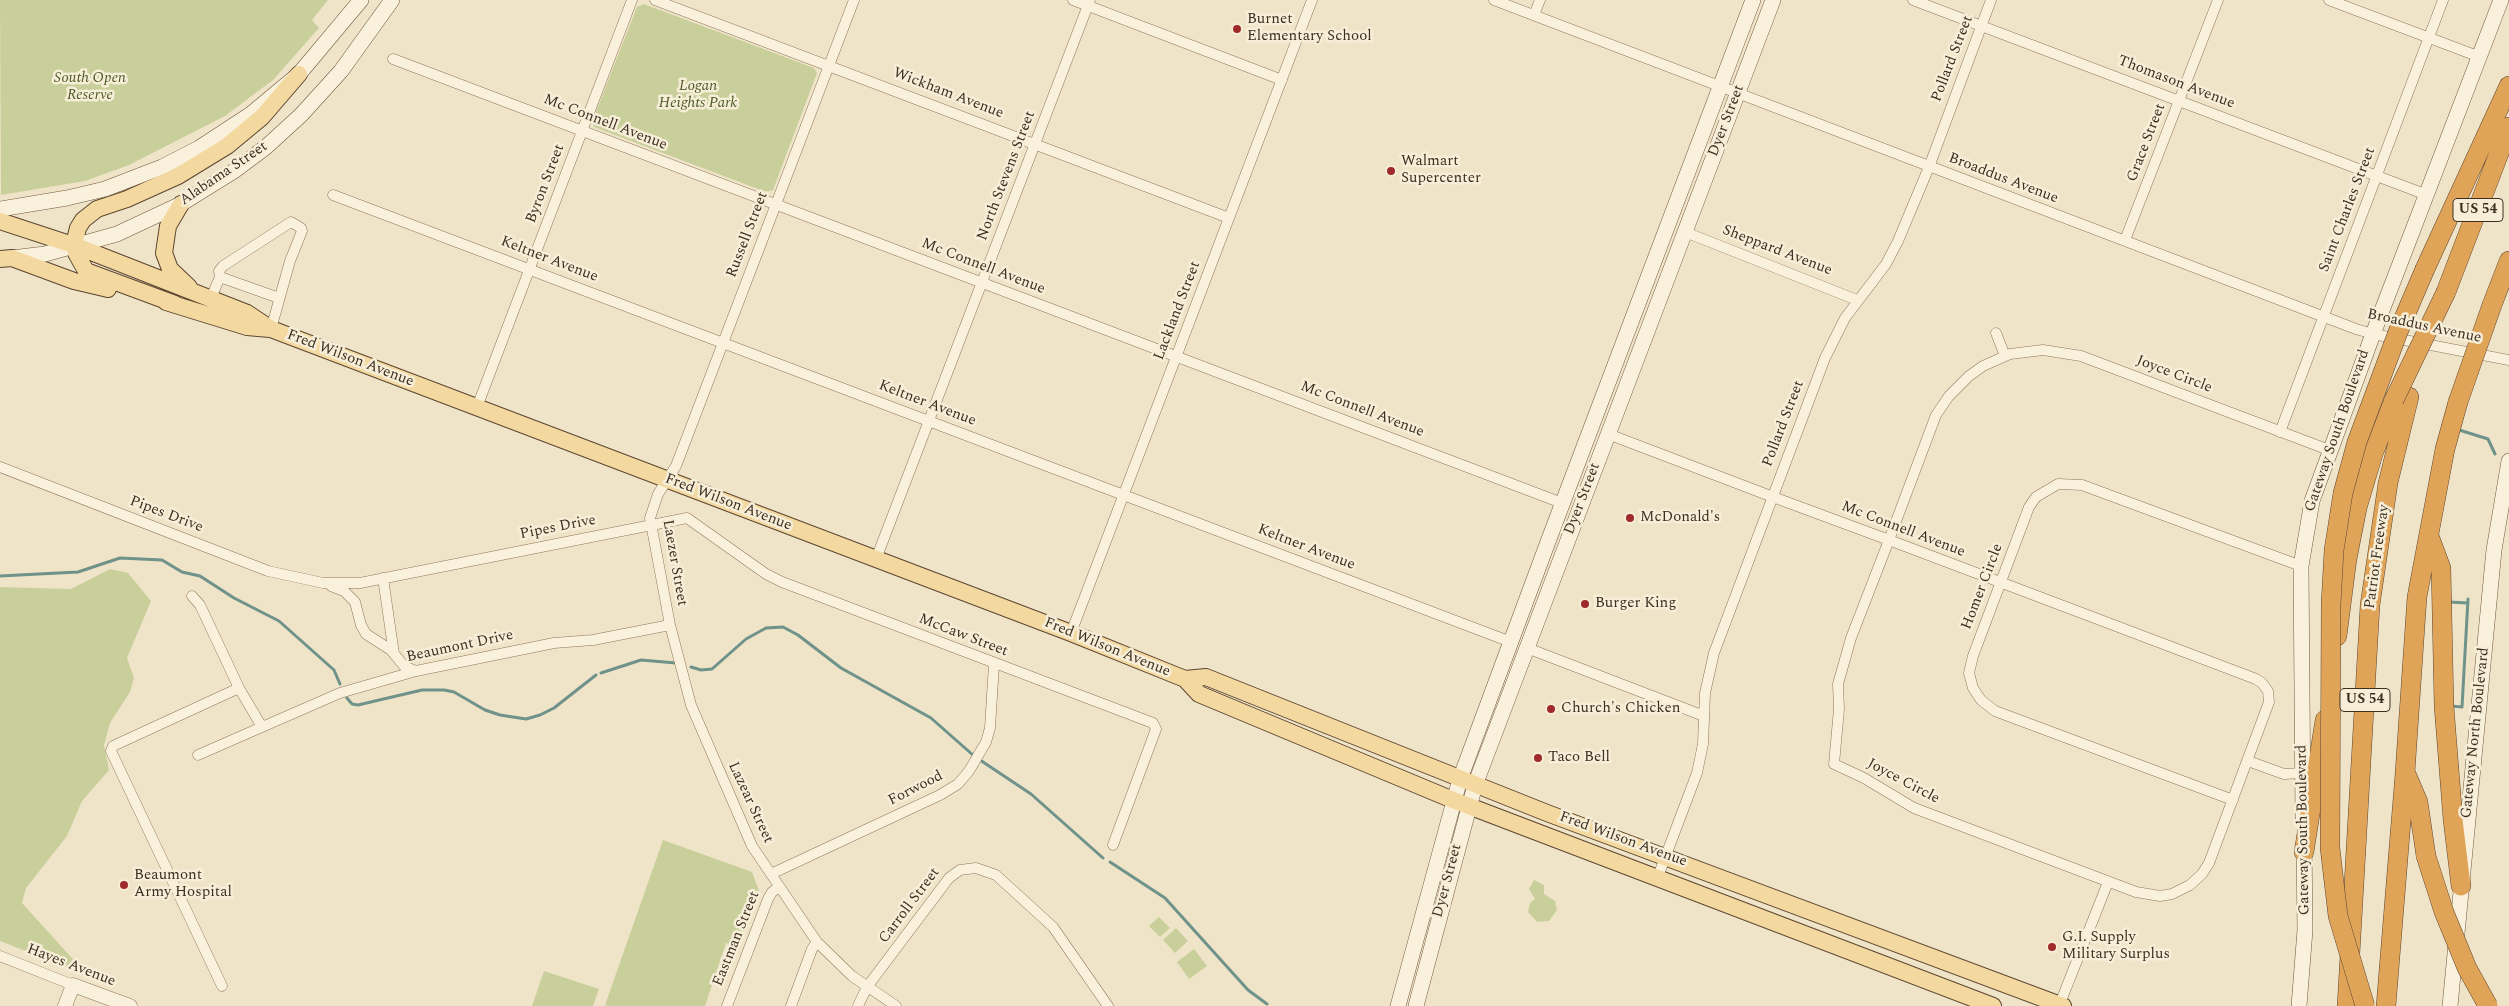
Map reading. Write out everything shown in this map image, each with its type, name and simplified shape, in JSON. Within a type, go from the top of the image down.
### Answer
[{"type":"highway","points":[[2365,1006],[2338,916],[2330,848],[2331,604],[2334,550],[2343,493],[2357,442],[2398,332],[2509,86]]},
{"type":"highway","name":"US 54","points":[[2402,399],[2446,292],[2509,128]]},
{"type":"highway","name":"US 54","points":[[2386,1006],[2417,597],[2444,449],[2458,402],[2509,261]]},
{"type":"highway","points":[[2304,852],[2333,670],[2347,559],[2357,508],[2373,454],[2402,399]]},
{"type":"highway","name":"Patriot Freeway","points":[[2347,1006],[2370,605],[2402,399]]},
{"type":"highway","points":[[2429,535],[2442,568],[2444,706],[2453,820],[2461,886]]},
{"type":"highway","points":[[2405,773],[2418,802],[2426,856],[2444,912],[2467,968],[2488,1006]]},
{"type":"main road","points":[[175,304],[86,271],[79,261],[76,246],[78,228],[89,214],[97,209],[153,189],[203,162],[262,117],[361,0]]},
{"type":"main road","name":"Alabama Street","points":[[6,259],[76,246],[117,234],[181,204],[234,171],[266,147],[302,115],[342,71],[392,0]]},
{"type":"main road","name":"Dyer Street","points":[[1468,782],[1511,642],[1608,382],[1722,87],[1753,0]]},
{"type":"main road","name":"Dyer Street","points":[[1398,1006],[1460,803],[1527,648],[1773,0]]},
{"type":"main road","name":"Gateway South Boulevard","points":[[2299,1006],[2305,930],[2301,566],[2312,501],[2329,450],[2502,0]]},
{"type":"main road","points":[[0,209],[67,198],[105,189],[162,167],[223,134],[299,74]]},
{"type":"main road","points":[[181,204],[168,226],[164,253],[170,269],[184,284],[210,300]]},
{"type":"main road","name":"Fred Wilson Avenue","points":[[0,221],[76,246],[247,313],[271,329],[1071,633],[1185,679],[1200,694],[1460,803],[1993,1006]]},
{"type":"main road","points":[[1664,289],[1662,272],[1674,235],[1672,228],[1668,225]]},
{"type":"main road","name":"Fred Wilson Avenue","points":[[6,259],[74,282],[175,304],[247,327],[271,329]]},
{"type":"main road","points":[[1608,382],[1611,391],[1602,421],[1602,429],[1608,434]]},
{"type":"main road","name":"Gateway North Boulevard","points":[[2450,1006],[2494,550],[2509,462]]},
{"type":"main road","points":[[1562,503],[1568,506],[1570,510],[1562,533],[1561,544],[1563,552]]},
{"type":"main road","points":[[1525,605],[1526,620],[1520,645],[1527,648]]},
{"type":"main road","name":"Fred Wilson Avenue","points":[[1185,679],[1206,677],[1468,782],[1666,855],[2060,1006]]},
{"type":"main road","name":"Dyer Street","points":[[1416,1006],[1460,803]]},
{"type":"street","name":"Byron Street","points":[[477,407],[632,0]]},
{"type":"street","name":"Wickham Avenue","points":[[655,0],[1229,218]]},
{"type":"street","name":"Russell Street","points":[[667,480],[676,466],[854,0]]},
{"type":"street","points":[[1073,0],[1089,3],[1282,80]]},
{"type":"street","name":"Lackland Street","points":[[1071,633],[1312,0]]},
{"type":"street","name":"Broaddus Avenue","points":[[1494,0],[1929,167],[2373,334],[2509,360]]},
{"type":"street","points":[[1534,15],[1540,0]]},
{"type":"street","name":"Thomason Avenue","points":[[1914,0],[2427,195]]},
{"type":"street","name":"Pollard Street","points":[[1658,879],[1697,773],[1703,744],[1708,674],[1714,653],[1773,497],[1835,336],[1857,300],[1886,264],[1898,241],[1929,167],[1991,0]]},
{"type":"street","name":"Grace Street","points":[[2125,240],[2218,0]]},
{"type":"street","points":[[2329,0],[2480,57]]},
{"type":"street","name":"Saint Charles Street","points":[[2280,432],[2443,0]]},
{"type":"street","name":"North Stevens Street","points":[[876,559],[1089,3]]},
{"type":"street","name":"Mc Connell Avenue","points":[[394,59],[1562,503]]},
{"type":"street","name":"Keltner Avenue","points":[[333,194],[1511,642]]},
{"type":"street","points":[[210,300],[220,277],[219,271],[224,266],[291,222],[302,230],[279,298],[271,329]]},
{"type":"street","name":"Sheppard Avenue","points":[[1685,232],[1857,300]]},
{"type":"street","points":[[220,277],[279,298]]},
{"type":"street","points":[[1996,332],[2004,356]]},
{"type":"street","name":"Joyce Circle","points":[[2268,691],[2269,702],[2209,863],[2202,874],[2190,885],[2172,894],[2148,896],[1914,808],[1864,778],[1834,764],[1839,709],[1838,684],[1842,665],[1888,540],[1936,415],[1949,396],[1969,376],[1983,366],[2004,356],[2031,350],[2081,356],[2329,450]]},
{"type":"street","name":"Mc Connell Avenue","points":[[1608,434],[2256,680],[2262,683],[2268,691]]},
{"type":"street","name":"Pipes Drive","points":[[0,467],[268,571],[323,583],[360,583],[651,524]]},
{"type":"street","name":"Laezer Street","points":[[667,480],[658,494],[650,518],[670,624]]},
{"type":"street","name":"Homer Circle","points":[[2232,800],[2003,714],[1981,700],[1970,679],[1970,665],[2033,501],[2052,486],[2067,483],[2101,491],[2301,566]]},
{"type":"street","name":"McCaw Street","points":[[651,524],[687,518],[773,578],[1155,725],[1156,729],[1113,845]]},
{"type":"street","points":[[383,578],[394,654]]},
{"type":"street","name":"Pipes Drive","points":[[323,583],[344,591],[355,602],[361,625],[366,634],[394,654],[404,666],[416,671]]},
{"type":"street","points":[[192,596],[200,605],[239,688],[262,726]]},
{"type":"street","name":"Beaumont Drive","points":[[198,755],[340,693],[416,671],[554,644],[593,640],[670,624]]},
{"type":"street","name":"Lazear Street","points":[[670,624],[697,720],[752,846],[817,942],[846,970],[867,987],[896,1006]]},
{"type":"street","points":[[1527,648],[1704,716]]},
{"type":"street","name":"Forwood","points":[[770,874],[940,795],[958,784],[969,771],[986,742],[990,728],[994,664]]},
{"type":"street","points":[[222,986],[122,776],[112,751],[114,746],[239,688]]},
{"type":"street","points":[[2248,761],[2284,774],[2303,774]]},
{"type":"street","name":"Carroll Street","points":[[858,1006],[867,987],[949,878],[960,870],[976,868],[996,875],[1054,927],[1108,1006]]},
{"type":"street","points":[[2060,1006],[2108,882]]},
{"type":"street","name":"Eastman Street","points":[[727,1006],[768,899],[772,892],[779,887]]},
{"type":"street","points":[[791,1006],[817,942]]},
{"type":"street","name":"Hayes Avenue","points":[[0,956],[130,1006]]},
{"type":"street","points":[[65,1006],[73,985]]},
{"type":"green space","name":"South Open Reserve","points":[[0,0],[328,0],[312,20],[319,28],[273,80],[225,116],[129,165],[85,181],[1,195]]},
{"type":"green space","name":"Logan Heights Park","points":[[644,4],[814,68],[817,73],[773,190],[766,192],[594,127],[592,122],[637,7]]},
{"type":"green space","points":[[110,569],[128,573],[151,601],[127,658],[134,678],[130,692],[110,723],[104,745],[109,770],[82,801],[67,836],[26,888],[22,903],[80,967],[74,970],[0,941],[0,587],[71,589]]},
{"type":"green space","points":[[663,840],[752,872],[759,891],[738,947],[726,943],[705,1006],[605,1005]]},
{"type":"green space","points":[[1534,880],[1544,885],[1544,894],[1555,901],[1557,910],[1549,921],[1537,922],[1528,912],[1530,903],[1535,899],[1529,889]]},
{"type":"green space","points":[[1159,917],[1170,928],[1160,937],[1149,926]]},
{"type":"green space","points":[[1176,928],[1188,941],[1175,953],[1163,940]]},
{"type":"green space","points":[[1194,949],[1207,966],[1189,979],[1177,962]]},
{"type":"green space","points":[[544,971],[599,989],[593,1006],[532,1006]]},
{"type":"waterway","points":[[2456,429],[2488,439],[2495,454]]},
{"type":"waterway","points":[[0,576],[78,572],[120,558],[162,560],[182,572],[200,576],[234,598],[279,621],[334,670],[340,684]]},
{"type":"waterway","points":[[2451,706],[2462,707],[2468,599]]},
{"type":"waterway","points":[[2449,602],[2468,603]]},
{"type":"waterway","points":[[691,667],[701,670],[712,669],[746,639],[766,628],[783,627],[798,635],[841,668],[931,718],[974,756]]},
{"type":"waterway","points":[[601,673],[641,660],[676,663]]},
{"type":"waterway","points":[[347,698],[352,704],[358,705],[422,690],[444,690],[454,692],[485,710],[500,715],[526,719],[554,708],[596,675]]},
{"type":"waterway","points":[[980,760],[1031,794],[1103,858]]},
{"type":"waterway","points":[[1110,862],[1165,898],[1248,990],[1267,1004]]},
{"type":"place","name":"Burnet Elementary School","points":[[1237,29]]},
{"type":"place","name":"Walmart Supercenter","points":[[1391,171]]},
{"type":"place","name":"McDonald's","points":[[1630,518]]},
{"type":"place","name":"Burger King","points":[[1585,604]]},
{"type":"place","name":"Church's Chicken","points":[[1551,709]]},
{"type":"place","name":"Taco Bell","points":[[1538,758]]},
{"type":"place","name":"Beaumont Army Hospital","points":[[124,885]]},
{"type":"place","name":"G.I. Supply Military Surplus","points":[[2052,947]]}]
